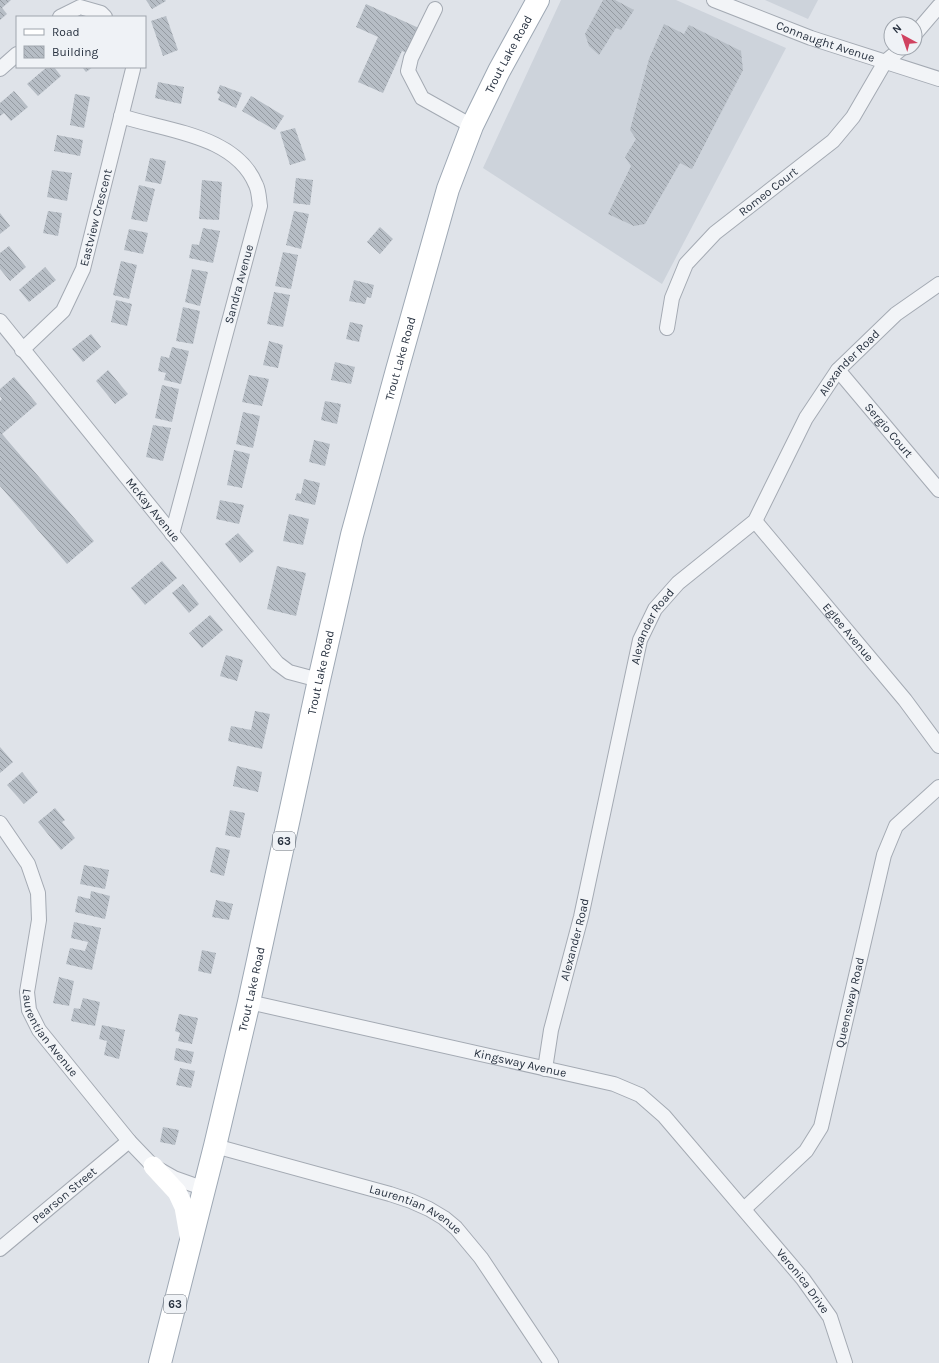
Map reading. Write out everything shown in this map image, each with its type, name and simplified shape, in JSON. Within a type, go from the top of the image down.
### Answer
[{"type":"main road","name":"Trout Lake Road","points":[[160,1363],[216,1146],[352,535],[397,370],[448,189],[472,126],[538,0]]},
{"type":"main road","points":[[153,1166],[177,1192],[182,1202],[190,1244]]},
{"type":"street","name":"Connaught Avenue","points":[[714,0],[811,38],[939,78]]},
{"type":"street","points":[[923,25],[939,6]]},
{"type":"street","points":[[62,16],[80,7],[101,13],[104,16]]},
{"type":"street","points":[[435,9],[411,58],[408,71],[422,98],[472,126]]},
{"type":"street","points":[[0,69],[16,55]]},
{"type":"street","points":[[885,62],[892,56]]},
{"type":"street","name":"Romeo Court","points":[[667,328],[672,298],[686,264],[715,233],[833,141],[853,117],[885,62]]},
{"type":"street","name":"Eastview Crescent","points":[[22,350],[63,310],[83,269],[134,68]]},
{"type":"street","name":"Sandra Avenue","points":[[121,116],[212,142],[231,153],[246,167],[257,186],[260,206],[172,534]]},
{"type":"street","name":"Alexander Road","points":[[545,1069],[551,1030],[581,917],[640,640],[654,609],[678,583],[755,521],[806,418],[838,370],[896,314],[939,284]]},
{"type":"street","name":"McKay Avenue","points":[[0,321],[277,663],[289,672],[319,680]]},
{"type":"street","name":"Sergio Court","points":[[838,370],[939,490]]},
{"type":"street","name":"Eglee Avenue","points":[[755,521],[905,700],[939,746]]},
{"type":"street","name":"Queensway Road","points":[[744,1209],[806,1151],[821,1127],[884,855],[896,826],[939,787]]},
{"type":"street","name":"Laurentian Avenue","points":[[0,823],[28,864],[38,893],[39,920],[27,992],[29,1010],[39,1030],[128,1141],[153,1166],[174,1178],[205,1189]]},
{"type":"street","name":"Kingsway Avenue","points":[[248,1002],[614,1084],[640,1095],[664,1116],[744,1209]]},
{"type":"street","name":"Pearson Street","points":[[0,1249],[128,1141]]},
{"type":"street","name":"Laurentian Avenue","points":[[216,1146],[390,1194],[411,1201],[444,1218],[456,1228],[481,1258],[552,1363]]},
{"type":"street","name":"Veronica Drive","points":[[744,1209],[803,1279],[830,1317],[845,1363]]},
{"type":"shaded area","points":[[561,0],[676,0],[786,48],[662,284],[483,168]]},
{"type":"shaded area","points":[[765,0],[818,0],[808,19]]},
{"type":"building","points":[[0,0],[11,0],[2,8],[7,14],[0,20]]},
{"type":"building","points":[[146,0],[165,0],[166,1],[152,9]]},
{"type":"building","points":[[603,0],[615,0],[634,10],[621,30],[616,28],[599,55],[589,46],[585,34]]},
{"type":"building","points":[[366,4],[421,29],[409,54],[402,51],[383,93],[358,82],[378,37],[356,27]]},
{"type":"building","points":[[166,16],[178,50],[163,56],[151,21]]},
{"type":"building","points":[[664,24],[684,34],[689,25],[741,51],[743,70],[692,169],[680,163],[645,224],[634,226],[608,214],[631,166],[625,157],[636,139],[630,130],[649,59]]},
{"type":"building","points":[[46,68],[55,68],[61,76],[38,96],[27,84]]},
{"type":"building","points":[[83,68],[92,68],[86,72]]},
{"type":"building","points":[[158,82],[184,87],[181,104],[155,98]]},
{"type":"building","points":[[220,85],[242,93],[236,108],[218,100],[220,95],[217,93]]},
{"type":"building","points":[[14,91],[28,107],[11,121],[4,113],[0,116],[0,103]]},
{"type":"building","points":[[75,94],[90,97],[84,128],[70,125]]},
{"type":"building","points":[[251,96],[284,116],[275,130],[242,111]]},
{"type":"building","points":[[295,128],[306,160],[290,165],[280,132]]},
{"type":"building","points":[[57,135],[83,140],[80,156],[54,151]]},
{"type":"building","points":[[150,158],[166,161],[161,184],[145,181]]},
{"type":"building","points":[[52,170],[72,173],[67,201],[47,197]]},
{"type":"building","points":[[296,178],[313,180],[310,205],[293,203]]},
{"type":"building","points":[[202,180],[222,182],[219,220],[199,219]]},
{"type":"building","points":[[139,185],[155,189],[147,222],[131,219]]},
{"type":"building","points":[[48,211],[62,213],[58,236],[43,233]]},
{"type":"building","points":[[294,211],[309,214],[301,249],[286,245]]},
{"type":"building","points":[[0,213],[10,226],[0,234]]},
{"type":"building","points":[[380,227],[393,239],[380,254],[367,242]]},
{"type":"building","points":[[203,228],[220,231],[213,263],[189,258],[192,244],[199,245]]},
{"type":"building","points":[[129,229],[148,233],[143,254],[124,250]]},
{"type":"building","points":[[9,246],[26,267],[10,281],[0,269],[0,253]]},
{"type":"building","points":[[283,252],[298,255],[291,289],[275,286]]},
{"type":"building","points":[[121,261],[137,265],[129,299],[113,295]]},
{"type":"building","points":[[45,267],[56,280],[29,302],[19,290]]},
{"type":"building","points":[[192,269],[208,272],[200,306],[185,302]]},
{"type":"building","points":[[354,280],[374,285],[371,298],[367,297],[365,304],[349,301]]},
{"type":"building","points":[[274,292],[290,295],[283,327],[267,324]]},
{"type":"building","points":[[116,300],[132,304],[127,326],[111,322]]},
{"type":"building","points":[[183,307],[200,311],[193,344],[176,341]]},
{"type":"building","points":[[350,322],[363,325],[359,342],[346,339]]},
{"type":"building","points":[[91,334],[101,347],[83,362],[72,349]]},
{"type":"building","points":[[269,341],[283,345],[278,368],[263,365]]},
{"type":"building","points":[[172,347],[189,351],[181,384],[164,380],[166,373],[158,371],[161,356],[169,358]]},
{"type":"building","points":[[335,362],[355,367],[351,384],[331,380]]},
{"type":"building","points":[[108,370],[128,394],[115,404],[96,381]]},
{"type":"building","points":[[249,375],[269,379],[262,406],[242,402]]},
{"type":"building","points":[[14,377],[37,404],[2,434],[94,541],[67,564],[0,486],[0,401],[2,399],[0,396],[0,389]]},
{"type":"building","points":[[162,385],[179,389],[172,422],[155,418]]},
{"type":"building","points":[[325,401],[341,404],[337,424],[321,420]]},
{"type":"building","points":[[243,412],[260,416],[253,448],[236,444]]},
{"type":"building","points":[[153,425],[171,428],[163,461],[146,457]]},
{"type":"building","points":[[314,440],[330,444],[325,466],[309,462]]},
{"type":"building","points":[[234,450],[250,454],[242,488],[227,485]]},
{"type":"building","points":[[304,479],[320,483],[315,505],[295,500],[297,493],[301,494]]},
{"type":"building","points":[[220,500],[244,505],[239,524],[216,519]]},
{"type":"building","points":[[289,514],[309,519],[303,545],[283,541]]},
{"type":"building","points":[[238,533],[254,551],[240,563],[225,544]]},
{"type":"building","points":[[162,561],[177,578],[145,605],[131,588]]},
{"type":"building","points":[[277,566],[306,573],[296,616],[267,609]]},
{"type":"building","points":[[183,584],[199,604],[189,613],[172,593]]},
{"type":"building","points":[[210,615],[223,630],[202,648],[189,633]]},
{"type":"building","points":[[226,655],[243,660],[237,681],[220,676]]},
{"type":"building","points":[[255,711],[270,714],[262,749],[228,741],[231,726],[251,730]]},
{"type":"building","points":[[0,747],[13,762],[0,773]]},
{"type":"building","points":[[237,766],[262,772],[258,792],[233,786]]},
{"type":"building","points":[[22,772],[38,792],[24,804],[7,785]]},
{"type":"building","points":[[55,808],[65,820],[62,822],[75,838],[61,850],[38,822]]},
{"type":"building","points":[[230,810],[245,813],[240,838],[225,835]]},
{"type":"building","points":[[216,847],[230,850],[224,876],[210,872]]},
{"type":"building","points":[[84,865],[109,870],[105,889],[80,884]]},
{"type":"building","points":[[91,891],[110,896],[105,919],[75,912],[78,896],[90,899]]},
{"type":"building","points":[[216,900],[233,904],[229,920],[212,917]]},
{"type":"building","points":[[74,922],[101,928],[92,970],[66,964],[70,948],[85,951],[88,942],[71,938]]},
{"type":"building","points":[[202,950],[216,953],[211,974],[198,971]]},
{"type":"building","points":[[59,977],[74,981],[69,1006],[53,1003]]},
{"type":"building","points":[[83,998],[100,1002],[95,1026],[71,1021],[74,1008],[80,1009]]},
{"type":"building","points":[[179,1014],[198,1018],[192,1044],[178,1041],[180,1033],[175,1031]]},
{"type":"building","points":[[102,1025],[125,1030],[119,1059],[104,1055],[107,1041],[99,1039]]},
{"type":"building","points":[[176,1048],[194,1052],[191,1064],[174,1060]]},
{"type":"building","points":[[180,1068],[195,1071],[191,1088],[176,1085]]},
{"type":"building","points":[[163,1127],[179,1130],[175,1145],[160,1142]]}]
